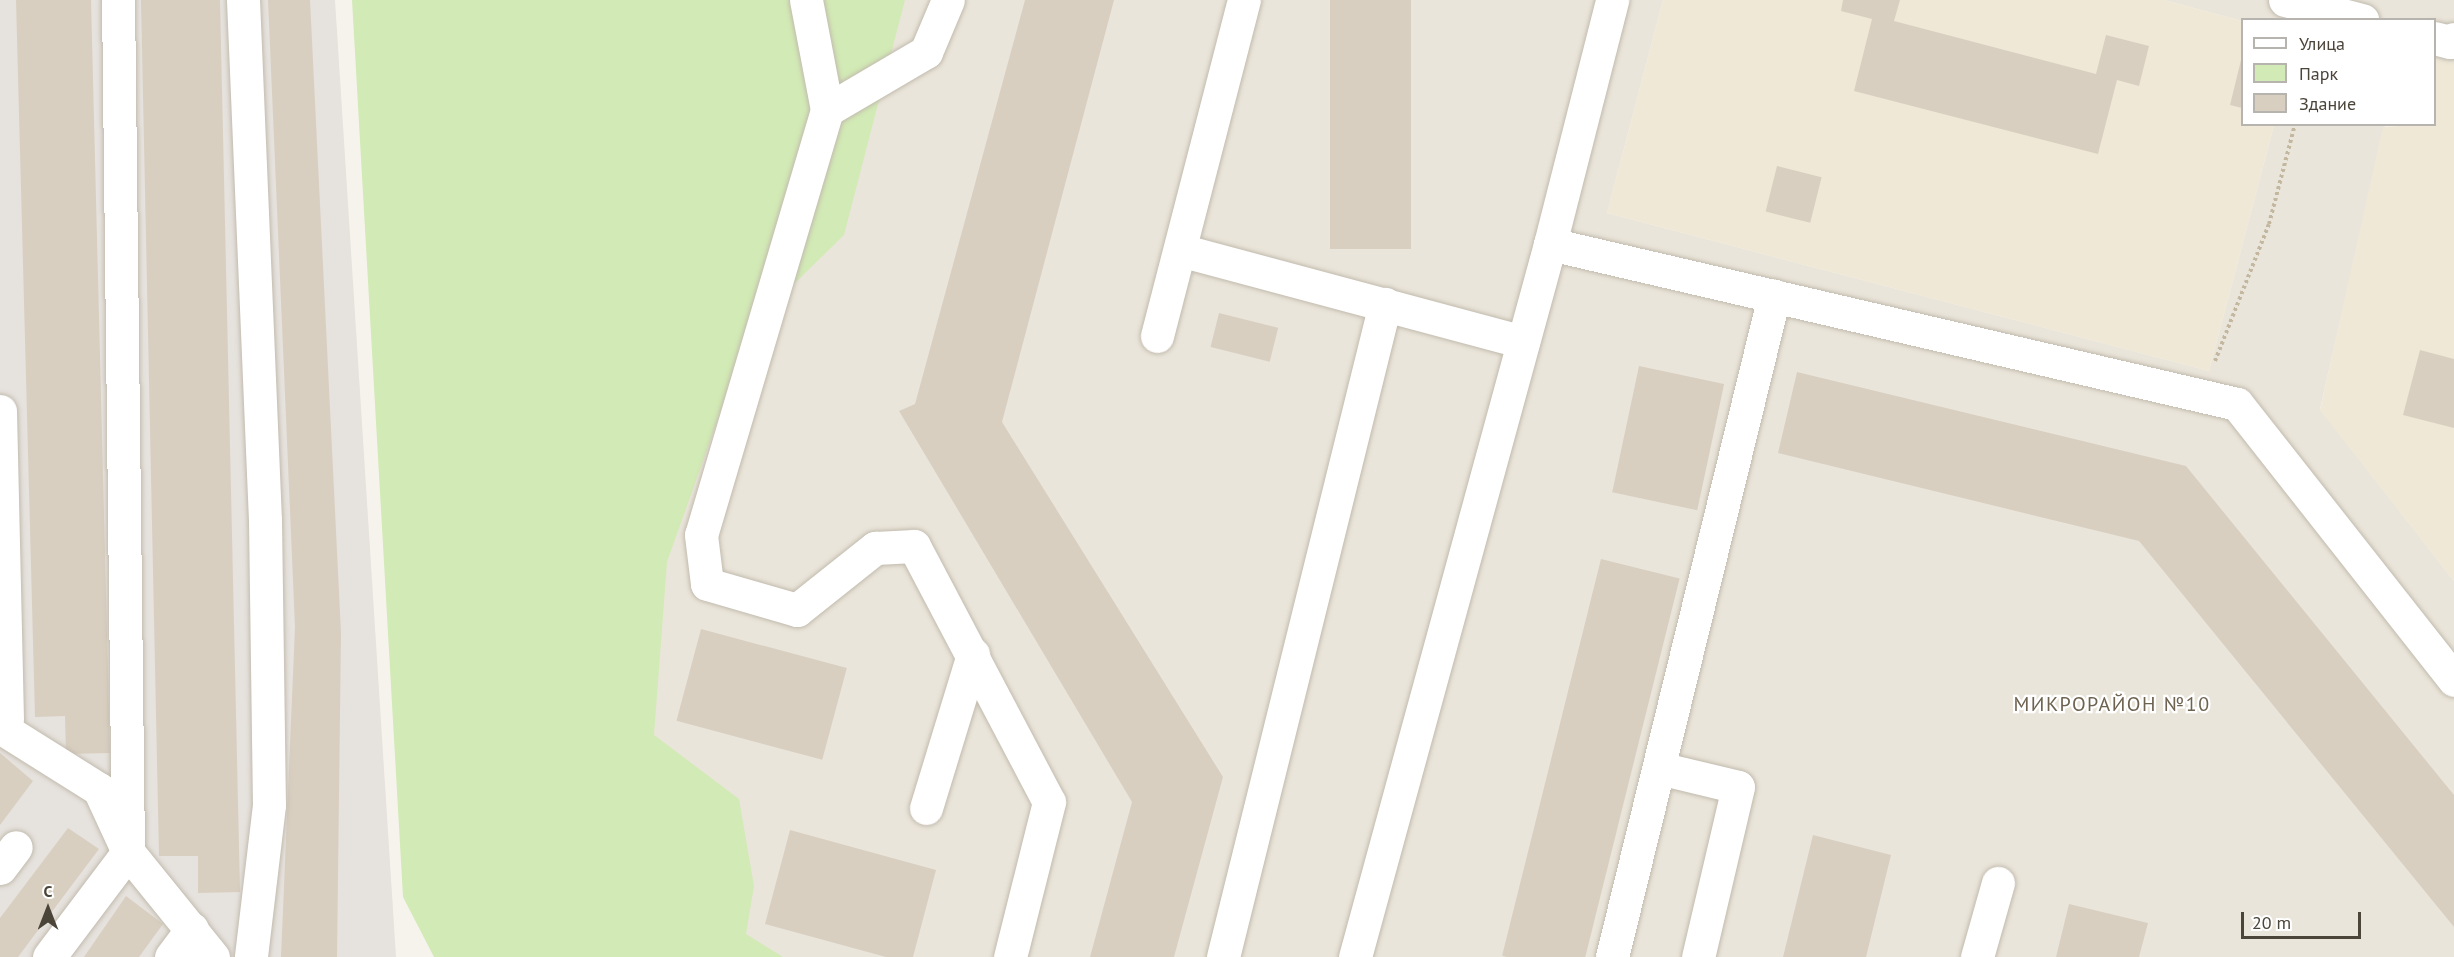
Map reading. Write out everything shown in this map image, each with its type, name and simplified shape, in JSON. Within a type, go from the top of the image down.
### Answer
[{"type":"lane","points":[[49,957],[128,852],[118,0]]},
{"type":"lane","points":[[243,0],[265,520],[269,805],[251,957]]},
{"type":"lane","points":[[806,0],[827,110],[701,535],[708,584],[797,610],[875,548],[914,546],[973,654],[1049,802],[1010,957]]},
{"type":"lane","points":[[827,110],[926,52],[948,0]]},
{"type":"lane","points":[[1157,336],[1244,0]]},
{"type":"lane","points":[[1355,957],[1550,244],[1612,0]]},
{"type":"lane","points":[[2285,0],[2354,18]]},
{"type":"lane","points":[[1550,244],[2237,404],[2454,680]]},
{"type":"lane","points":[[1180,250],[1523,342]]},
{"type":"lane","points":[[1612,957],[1774,296]]},
{"type":"lane","points":[[1223,957],[1385,304]]},
{"type":"lane","points":[[0,411],[3,723],[99,789],[128,852],[192,928],[213,957]]},
{"type":"lane","points":[[926,808],[973,654]]},
{"type":"lane","points":[[1659,768],[1738,787],[1698,957]]},
{"type":"lane","points":[[1977,957],[1998,883]]},
{"type":"lane","points":[[171,957],[192,928]]},
{"type":"path","points":[[2202,396],[2269,224],[2294,126]]},
{"type":"shaded area","points":[[0,0],[335,0],[396,957],[0,957]]},
{"type":"shaded area","points":[[544,0],[1663,0],[1607,213],[2209,371],[2274,126],[2385,126],[2320,409],[2454,581],[2454,957],[600,957]]},
{"type":"shaded area","points":[[1663,0],[2164,0],[2241,21],[2241,126],[2274,126],[2209,371],[1607,213]]},
{"type":"shaded area","points":[[2164,0],[2454,0],[2454,63],[2436,59],[2436,18],[2241,18],[2241,21]]},
{"type":"shaded area","points":[[2436,59],[2454,63],[2454,581],[2320,410],[2383,127],[2436,126]]},
{"type":"green space","points":[[352,0],[905,0],[844,235],[751,326],[667,562],[654,735],[739,799],[754,886],[746,934],[783,957],[434,957],[403,897]]},
{"type":"building","points":[[16,0],[91,0],[110,753],[66,754],[65,716],[35,717]]},
{"type":"building","points":[[141,0],[220,0],[240,892],[198,893],[198,856],[159,856]]},
{"type":"building","points":[[268,0],[310,0],[341,633],[337,957],[281,957],[295,627]]},
{"type":"building","points":[[1025,0],[1114,0],[1002,422],[1223,777],[1174,957],[1090,957],[1132,802],[899,411],[915,404]]},
{"type":"building","points":[[1330,0],[1411,0],[1411,249],[1330,249]]},
{"type":"building","points":[[1843,0],[1900,0],[1894,21],[2096,74],[2106,35],[2149,46],[2139,86],[2117,80],[2098,154],[1854,91],[1872,19],[1841,11]]},
{"type":"building","points":[[2241,60],[2241,108],[2230,105]]},
{"type":"building","points":[[1777,166],[1822,177],[1810,223],[1766,212]]},
{"type":"building","points":[[1219,313],[1278,328],[1270,362],[1211,347]]},
{"type":"building","points":[[2420,350],[2454,359],[2454,428],[2403,415]]},
{"type":"building","points":[[1639,366],[1724,384],[1697,510],[1612,492]]},
{"type":"building","points":[[1797,372],[2186,466],[2454,795],[2454,927],[2139,541],[1778,453]]},
{"type":"building","points":[[1601,559],[1680,579],[1585,957],[1502,956]]},
{"type":"building","points":[[701,629],[847,668],[822,760],[676,721]]},
{"type":"building","points":[[0,753],[33,781],[0,825]]},
{"type":"building","points":[[68,828],[99,849],[18,957],[0,957],[0,918]]},
{"type":"building","points":[[790,830],[936,870],[913,957],[886,957],[765,924]]},
{"type":"building","points":[[1813,835],[1891,855],[1866,957],[1783,957]]},
{"type":"building","points":[[126,896],[163,924],[139,957],[84,957]]},
{"type":"building","points":[[2069,904],[2148,923],[2139,957],[2056,957]]},
{"type":"district","name":"МИКРОРАЙОН №10","points":[[2112,704]]}]
